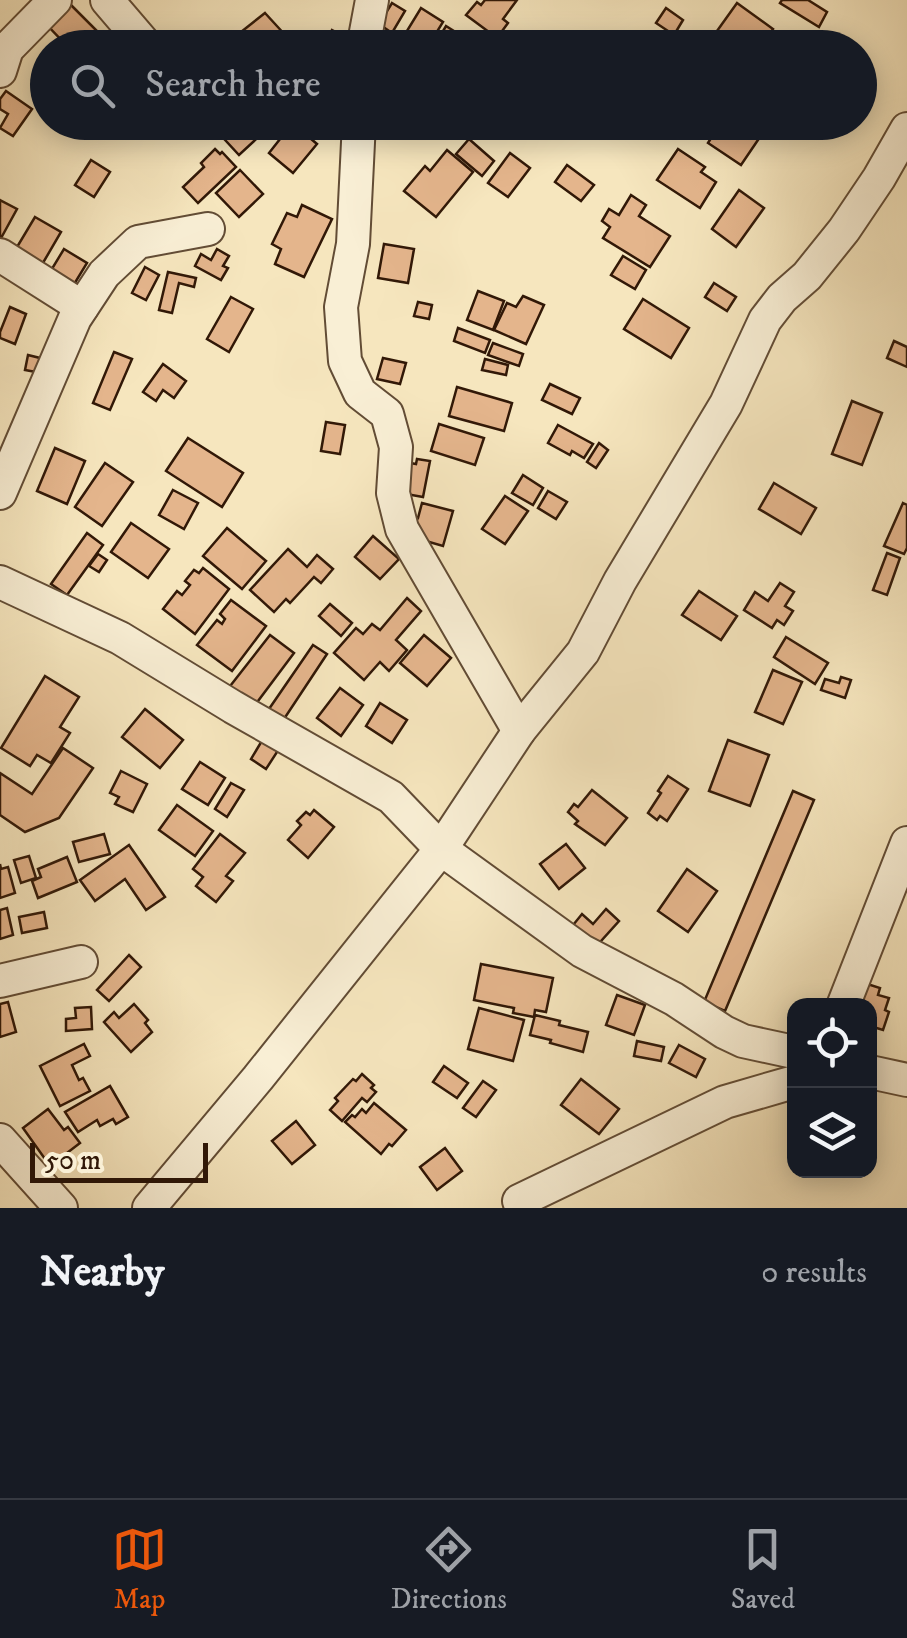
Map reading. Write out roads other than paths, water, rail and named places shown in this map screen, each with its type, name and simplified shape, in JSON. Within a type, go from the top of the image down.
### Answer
[{"type":"street","points":[[0,71],[7,49],[56,0]]},
{"type":"street","points":[[106,0],[132,30]]},
{"type":"street","points":[[366,30],[372,0]]},
{"type":"street","points":[[149,1208],[440,849],[519,731],[583,652],[620,580],[726,404],[765,320],[844,230],[907,129]]},
{"type":"street","points":[[358,140],[352,244],[341,307],[344,361],[360,393],[387,414],[396,446],[392,493],[402,528],[519,731]]},
{"type":"street","points":[[0,494],[75,318],[104,274],[138,242],[208,230]]},
{"type":"street","points":[[0,255],[82,307]]},
{"type":"street","points":[[0,582],[120,638],[391,797],[440,849],[582,951],[674,999],[743,1042],[787,1051]]},
{"type":"street","points":[[847,998],[907,844]]},
{"type":"street","points":[[0,980],[82,962]]},
{"type":"street","points":[[877,1074],[907,1080]]},
{"type":"street","points":[[516,1206],[725,1102],[787,1084]]},
{"type":"street","points":[[0,1140],[61,1208]]}]
